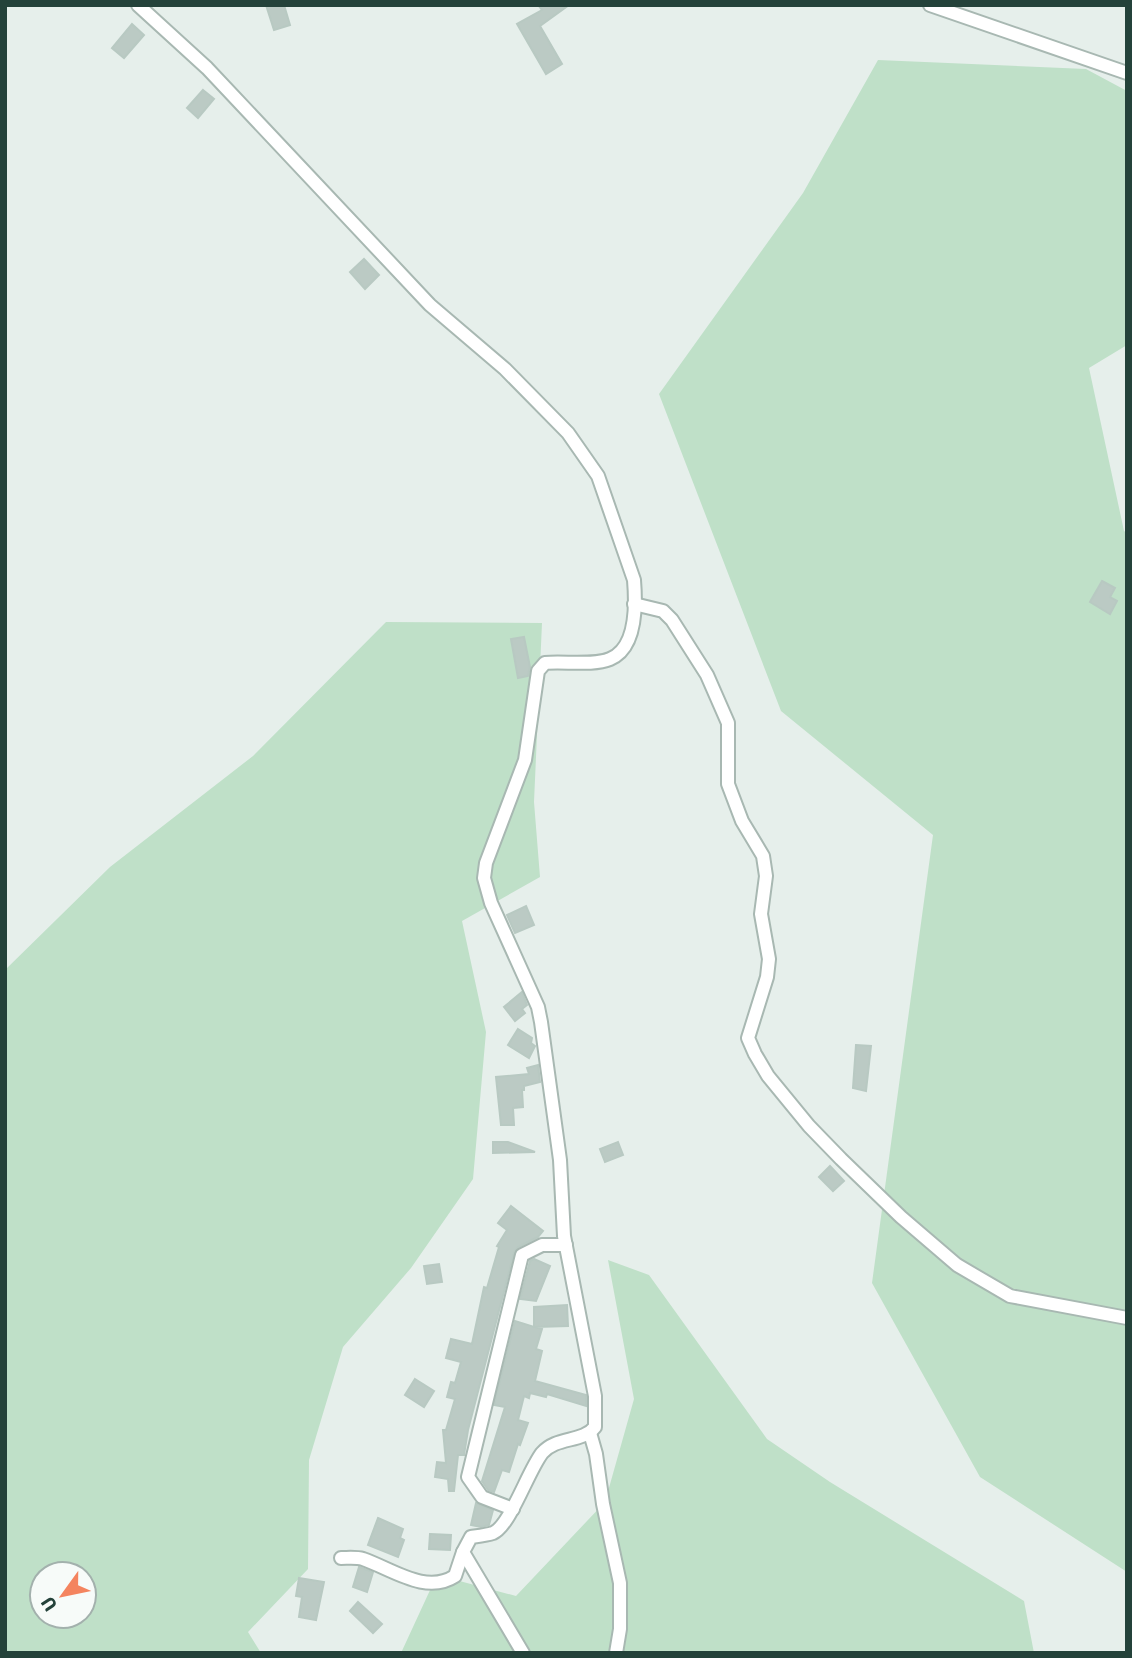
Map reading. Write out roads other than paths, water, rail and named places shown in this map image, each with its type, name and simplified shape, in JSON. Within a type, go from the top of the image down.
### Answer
[{"type":"street","points":[[138,5],[207,68],[430,305],[505,369],[568,433],[598,476],[607,496],[634,580],[635,604],[626,645],[614,657],[601,661],[544,663],[540,666],[525,760],[486,863],[484,878],[491,904],[538,1007],[560,1160],[566,1245],[595,1396],[596,1427],[590,1433],[558,1442],[543,1452],[506,1521],[495,1532],[471,1537],[455,1576],[436,1583],[420,1582],[360,1558],[341,1558]]},
{"type":"street","points":[[930,5],[955,9],[1127,73]]},
{"type":"street","points":[[635,604],[663,611],[672,620],[707,676],[728,723],[728,784],[742,821],[763,856],[766,876],[761,914],[769,958],[767,977],[748,1038],[768,1076],[809,1126],[901,1217],[957,1265],[1010,1296],[1127,1318]]},
{"type":"street","points":[[513,1509],[482,1497],[468,1477],[522,1255],[542,1245],[566,1245]]},
{"type":"street","points":[[590,1433],[620,1583],[617,1653]]},
{"type":"street","points":[[463,1552],[523,1653]]}]
